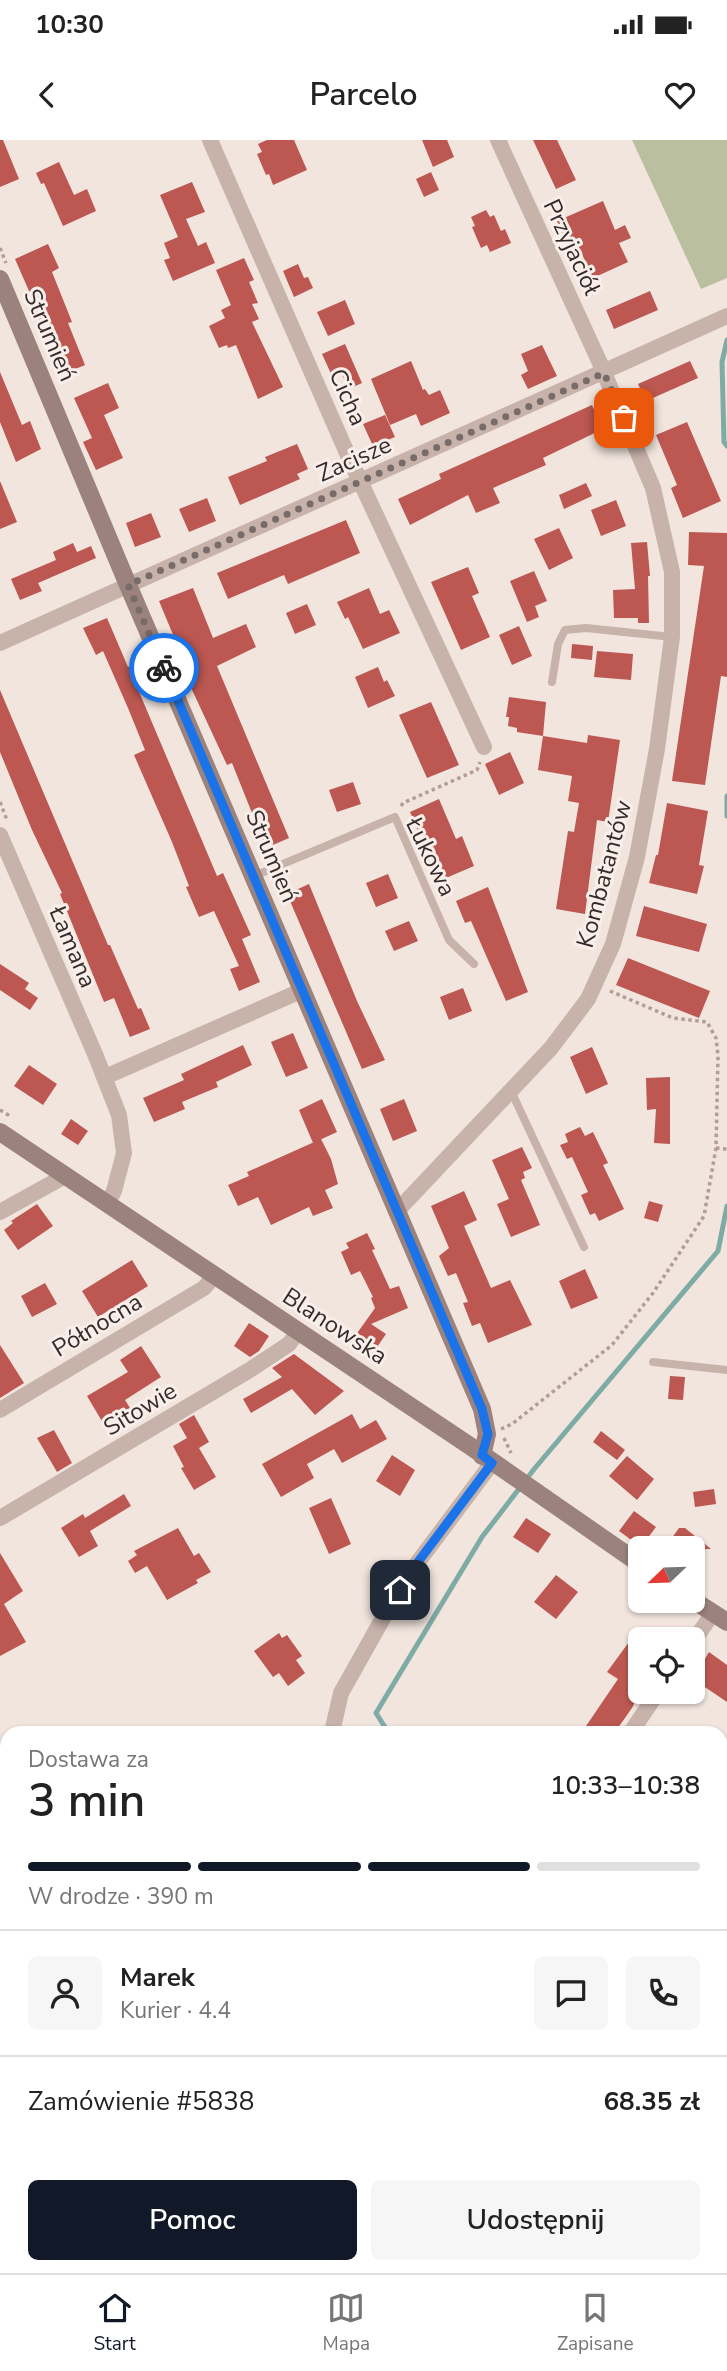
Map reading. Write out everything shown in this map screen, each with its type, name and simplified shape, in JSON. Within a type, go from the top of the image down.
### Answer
[{"type":"street","name":"Cicha","points":[[210,140],[360,482],[484,747]]},
{"type":"street","name":"Przyjaciół","points":[[498,140],[604,373]]},
{"type":"street","name":"Strumień","points":[[0,279],[128,585],[398,1210],[482,1409],[488,1434]]},
{"type":"street","name":"Zacisze","points":[[0,643],[727,316]]},
{"type":"street","name":"Kombatantów","points":[[398,1210],[551,1048],[588,999],[613,944],[637,857],[657,749],[671,637],[671,572],[664,529],[653,488],[604,373]]},
{"type":"street","name":"Łamana","points":[[5,831],[119,1115],[124,1143],[119,1174],[107,1203]]},
{"type":"street","points":[[105,1077],[303,990]]},
{"type":"street","name":"Blanowska","points":[[0,1132],[628,1556]]},
{"type":"street","points":[[0,1212],[65,1176]]},
{"type":"street","name":"Północna","points":[[0,1410],[204,1288],[214,1276]]},
{"type":"street","name":"Sitowie","points":[[0,1518],[257,1365],[289,1344],[298,1332]]},
{"type":"street","points":[[333,1726],[341,1693],[400,1590],[487,1459],[488,1434]]},
{"type":"street","points":[[705,1608],[720,1617],[705,1631]]},
{"type":"street","points":[[635,1726],[650,1704]]},
{"type":"lane","points":[[552,682],[558,644],[565,630],[586,628],[671,637]]},
{"type":"lane","name":"Łukowa","points":[[254,876],[395,817],[449,940],[474,964]]},
{"type":"lane","points":[[511,1091],[584,1247]]},
{"type":"lane","points":[[653,1362],[727,1370]]},
{"type":"path","points":[[395,817],[403,803],[477,770],[484,747]]},
{"type":"path","points":[[0,802],[5,831]]},
{"type":"path","points":[[488,1434],[512,1424],[612,1345],[653,1293],[704,1216],[716,1147],[716,1038],[706,1022],[673,1018],[605,989]]},
{"type":"path","points":[[716,1147],[727,1149]]},
{"type":"green space","points":[[632,140],[727,140],[727,278],[701,289]]},
{"type":"building","points":[[0,140],[3,140],[19,179],[0,187]]},
{"type":"building","points":[[267,140],[294,140],[307,170],[273,185],[257,154],[262,152],[258,144]]},
{"type":"building","points":[[422,140],[447,140],[454,157],[433,167]]},
{"type":"building","points":[[533,140],[557,140],[576,180],[556,189]]},
{"type":"building","points":[[59,162],[74,195],[87,189],[96,211],[63,226],[44,183],[41,184],[36,173]]},
{"type":"building","points":[[431,172],[439,190],[424,197],[416,179]]},
{"type":"building","points":[[192,182],[205,212],[186,219],[198,246],[206,242],[215,263],[173,281],[164,260],[170,258],[164,243],[178,237],[160,195]]},
{"type":"building","points":[[603,201],[615,230],[625,225],[631,238],[619,243],[628,262],[593,278],[576,241],[567,245],[557,221]]},
{"type":"building","points":[[486,210],[490,217],[494,215],[501,231],[505,229],[511,243],[490,252],[487,245],[481,248],[472,227],[475,226],[471,217]]},
{"type":"building","points":[[48,244],[59,268],[52,272],[72,322],[68,323],[85,365],[59,376],[50,354],[53,352],[15,259]]},
{"type":"building","points":[[244,258],[254,280],[249,282],[258,303],[252,304],[259,319],[252,322],[283,387],[258,399],[236,345],[219,348],[209,326],[225,318],[221,310],[231,305],[216,270]]},
{"type":"building","points":[[298,264],[304,278],[308,277],[313,288],[294,297],[283,271]]},
{"type":"building","points":[[650,291],[658,310],[614,329],[606,310]]},
{"type":"building","points":[[345,300],[355,324],[328,336],[317,312]]},
{"type":"building","points":[[345,344],[362,383],[349,389],[342,374],[333,378],[322,354]]},
{"type":"building","points":[[542,345],[557,376],[528,389],[521,375],[528,371],[521,354]]},
{"type":"building","points":[[411,361],[423,390],[429,395],[440,390],[450,413],[421,426],[416,414],[390,425],[371,379]]},
{"type":"building","points":[[690,361],[698,378],[646,401],[638,384]]},
{"type":"building","points":[[0,372],[22,425],[30,421],[41,449],[16,462],[0,422]]},
{"type":"building","points":[[108,383],[119,408],[104,415],[123,458],[96,470],[83,442],[92,438],[74,398]]},
{"type":"building","points":[[592,405],[603,429],[543,458],[546,465],[493,488],[500,503],[476,513],[468,495],[410,525],[398,499],[441,479],[439,474]]},
{"type":"building","points":[[385,415],[395,437],[373,446],[363,424]]},
{"type":"building","points":[[687,422],[721,501],[683,518],[671,488],[677,485],[656,435]]},
{"type":"building","points":[[297,444],[308,469],[297,474],[300,479],[240,505],[228,477],[267,461],[265,457]]},
{"type":"building","points":[[0,481],[17,522],[0,529]]},
{"type":"building","points":[[586,483],[592,496],[564,509],[559,495]]},
{"type":"building","points":[[207,498],[216,521],[189,532],[179,509]]},
{"type":"building","points":[[616,500],[626,526],[601,536],[591,510]]},
{"type":"building","points":[[151,513],[161,537],[135,547],[126,523]]},
{"type":"building","points":[[346,520],[360,553],[288,584],[284,575],[228,599],[217,573]]},
{"type":"building","points":[[559,528],[573,558],[549,570],[534,539]]},
{"type":"building","points":[[689,532],[727,533],[727,677],[721,676],[705,785],[672,781],[704,566],[688,565]]},
{"type":"building","points":[[647,542],[650,576],[649,623],[638,623],[638,618],[614,618],[613,590],[635,589],[631,543]]},
{"type":"building","points":[[73,543],[77,552],[91,546],[96,558],[38,583],[42,591],[20,600],[11,579],[56,560],[53,552]]},
{"type":"building","points":[[468,567],[479,593],[472,596],[490,637],[461,650],[431,582]]},
{"type":"building","points":[[534,571],[547,601],[535,606],[539,617],[527,622],[510,581]]},
{"type":"building","points":[[193,588],[213,638],[246,624],[256,647],[217,666],[289,838],[266,848],[232,763],[227,765],[187,679],[175,650],[179,649],[159,601]]},
{"type":"building","points":[[369,588],[380,614],[389,610],[400,633],[363,649],[348,617],[345,619],[337,602]]},
{"type":"building","points":[[307,604],[316,625],[295,634],[286,613]]},
{"type":"building","points":[[107,618],[128,667],[134,664],[143,684],[137,687],[217,876],[223,873],[251,935],[242,939],[260,982],[239,991],[230,969],[239,966],[214,911],[199,917],[172,842],[134,755],[145,750],[103,651],[96,655],[83,628]]},
{"type":"building","points":[[519,626],[532,656],[512,665],[499,635]]},
{"type":"building","points":[[572,644],[593,646],[592,660],[571,658]]},
{"type":"building","points":[[597,651],[633,654],[631,680],[594,677]]},
{"type":"building","points":[[378,667],[384,682],[387,680],[395,696],[368,708],[355,677]]},
{"type":"building","points":[[0,690],[108,945],[150,1029],[130,1037],[114,998],[104,1002],[60,894],[62,893],[32,830],[0,752]]},
{"type":"building","points":[[509,697],[546,702],[543,736],[517,732],[517,728],[508,726],[509,717],[506,717]]},
{"type":"building","points":[[431,702],[459,765],[427,778],[399,715]]},
{"type":"building","points":[[588,735],[620,740],[608,822],[597,820],[585,914],[556,909],[568,831],[574,832],[579,803],[568,801],[572,776],[538,770],[543,736],[587,743]]},
{"type":"building","points":[[510,752],[524,783],[499,795],[485,764]]},
{"type":"building","points":[[353,782],[361,804],[337,812],[329,790]]},
{"type":"building","points":[[439,799],[456,839],[462,836],[474,866],[446,878],[427,835],[421,838],[410,812]]},
{"type":"building","points":[[667,803],[708,811],[699,865],[704,866],[697,894],[649,883],[658,855]]},
{"type":"building","points":[[388,874],[398,898],[376,907],[366,883]]},
{"type":"building","points":[[309,884],[357,1001],[385,1060],[362,1069],[287,894]]},
{"type":"building","points":[[488,887],[528,992],[506,1001],[471,921],[465,923],[456,901]]},
{"type":"building","points":[[644,906],[707,924],[699,952],[636,936]]},
{"type":"building","points":[[409,921],[418,941],[394,951],[385,931]]},
{"type":"building","points":[[628,958],[710,991],[699,1018],[616,985]]},
{"type":"building","points":[[0,964],[29,983],[25,989],[38,998],[30,1010],[0,990]]},
{"type":"building","points":[[463,988],[472,1011],[449,1020],[440,997]]},
{"type":"building","points":[[293,1033],[308,1068],[286,1077],[271,1042]]},
{"type":"building","points":[[243,1045],[252,1065],[216,1082],[218,1087],[182,1102],[185,1109],[154,1122],[143,1098],[184,1080],[181,1074]]},
{"type":"building","points":[[592,1047],[608,1084],[586,1094],[570,1057]]},
{"type":"building","points":[[29,1065],[57,1084],[43,1105],[14,1086]]},
{"type":"building","points":[[670,1077],[670,1144],[654,1143],[656,1109],[647,1110],[646,1078]]},
{"type":"building","points":[[322,1099],[337,1132],[313,1143],[299,1110]]},
{"type":"building","points":[[404,1099],[417,1131],[393,1141],[380,1109]]},
{"type":"building","points":[[71,1119],[88,1131],[78,1145],[61,1134]]},
{"type":"building","points":[[580,1127],[585,1136],[593,1132],[608,1163],[603,1165],[624,1209],[599,1221],[595,1213],[590,1215],[581,1195],[588,1192],[572,1157],[567,1159],[560,1145],[568,1142],[565,1134]]},
{"type":"building","points":[[321,1139],[331,1159],[338,1184],[325,1190],[333,1208],[313,1216],[309,1207],[271,1225],[258,1197],[238,1206],[228,1185],[249,1176],[247,1172]]},
{"type":"building","points":[[522,1147],[532,1168],[523,1172],[525,1178],[521,1180],[540,1225],[511,1237],[497,1204],[509,1199],[492,1160]]},
{"type":"building","points":[[464,1191],[477,1220],[464,1226],[491,1288],[510,1280],[532,1325],[488,1343],[480,1323],[472,1326],[463,1303],[468,1302],[456,1273],[448,1276],[439,1256],[449,1248],[431,1206]]},
{"type":"building","points":[[649,1201],[663,1205],[658,1222],[644,1218]]},
{"type":"building","points":[[37,1204],[53,1226],[18,1250],[4,1230],[13,1223],[11,1221]]},
{"type":"building","points":[[367,1233],[390,1289],[399,1286],[408,1308],[371,1324],[386,1334],[373,1353],[353,1339],[375,1308],[371,1298],[373,1297],[360,1271],[351,1275],[341,1252],[349,1248],[346,1243]]},
{"type":"building","points":[[132,1260],[148,1286],[98,1317],[82,1291]]},
{"type":"building","points":[[585,1269],[598,1298],[571,1309],[559,1281]]},
{"type":"building","points":[[45,1283],[57,1304],[32,1317],[21,1296]]},
{"type":"building","points":[[249,1323],[269,1336],[259,1351],[250,1357],[234,1346]]},
{"type":"building","points":[[0,1345],[24,1383],[0,1398]]},
{"type":"building","points":[[141,1346],[161,1377],[125,1400],[130,1408],[103,1423],[87,1396],[128,1372],[120,1360]]},
{"type":"building","points":[[294,1354],[344,1391],[315,1415],[292,1389],[251,1413],[243,1399],[282,1377],[272,1368]]},
{"type":"building","points":[[670,1376],[685,1377],[683,1400],[668,1399]]},
{"type":"building","points":[[352,1414],[360,1429],[376,1420],[387,1439],[342,1463],[334,1449],[307,1464],[314,1478],[281,1497],[262,1464]]},
{"type":"building","points":[[194,1415],[209,1442],[199,1448],[216,1477],[194,1490],[181,1468],[184,1467],[173,1446],[187,1438],[179,1424]]},
{"type":"building","points":[[54,1430],[72,1463],[57,1472],[37,1438]]},
{"type":"building","points":[[601,1431],[625,1450],[617,1460],[593,1442]]},
{"type":"building","points":[[392,1455],[415,1470],[400,1496],[376,1481]]},
{"type":"building","points":[[627,1456],[654,1479],[637,1500],[609,1476]]},
{"type":"building","points":[[714,1489],[716,1504],[695,1507],[693,1492]]},
{"type":"building","points":[[124,1494],[131,1506],[90,1531],[98,1546],[79,1557],[61,1528],[83,1514],[85,1518]]},
{"type":"building","points":[[331,1498],[351,1544],[329,1554],[309,1508]]},
{"type":"building","points":[[634,1511],[656,1527],[649,1536],[628,1538],[619,1531]]},
{"type":"building","points":[[526,1518],[551,1534],[538,1553],[513,1537]]},
{"type":"building","points":[[178,1528],[194,1556],[199,1553],[211,1572],[196,1580],[198,1583],[167,1600],[147,1566],[135,1573],[128,1561],[137,1555],[134,1551]]},
{"type":"building","points":[[679,1528],[685,1528],[695,1536],[673,1536]]},
{"type":"building","points":[[0,1553],[23,1591],[4,1604],[26,1642],[0,1656]]},
{"type":"building","points":[[556,1575],[578,1592],[556,1619],[534,1602]]},
{"type":"building","points":[[279,1633],[282,1638],[287,1635],[302,1656],[296,1660],[305,1673],[288,1686],[279,1673],[273,1677],[254,1651]]},
{"type":"building","points":[[628,1643],[628,1704],[634,1704],[632,1708],[619,1726],[586,1726],[618,1679],[607,1672]]},
{"type":"building","points":[[709,1652],[727,1665],[727,1702],[705,1687],[705,1659]]},
{"type":"waterway","points":[[727,340],[722,362],[724,442],[727,446]]},
{"type":"waterway","points":[[727,796],[727,816]]},
{"type":"waterway","points":[[384,1726],[376,1713],[482,1537],[535,1468],[718,1251],[727,1206]]},
{"type":"way so far","points":[[164,668],[128,585],[604,373],[624,418]]},
{"type":"route","points":[[164,668],[482,1409],[488,1434],[482,1455],[492,1463],[400,1590]]}]
